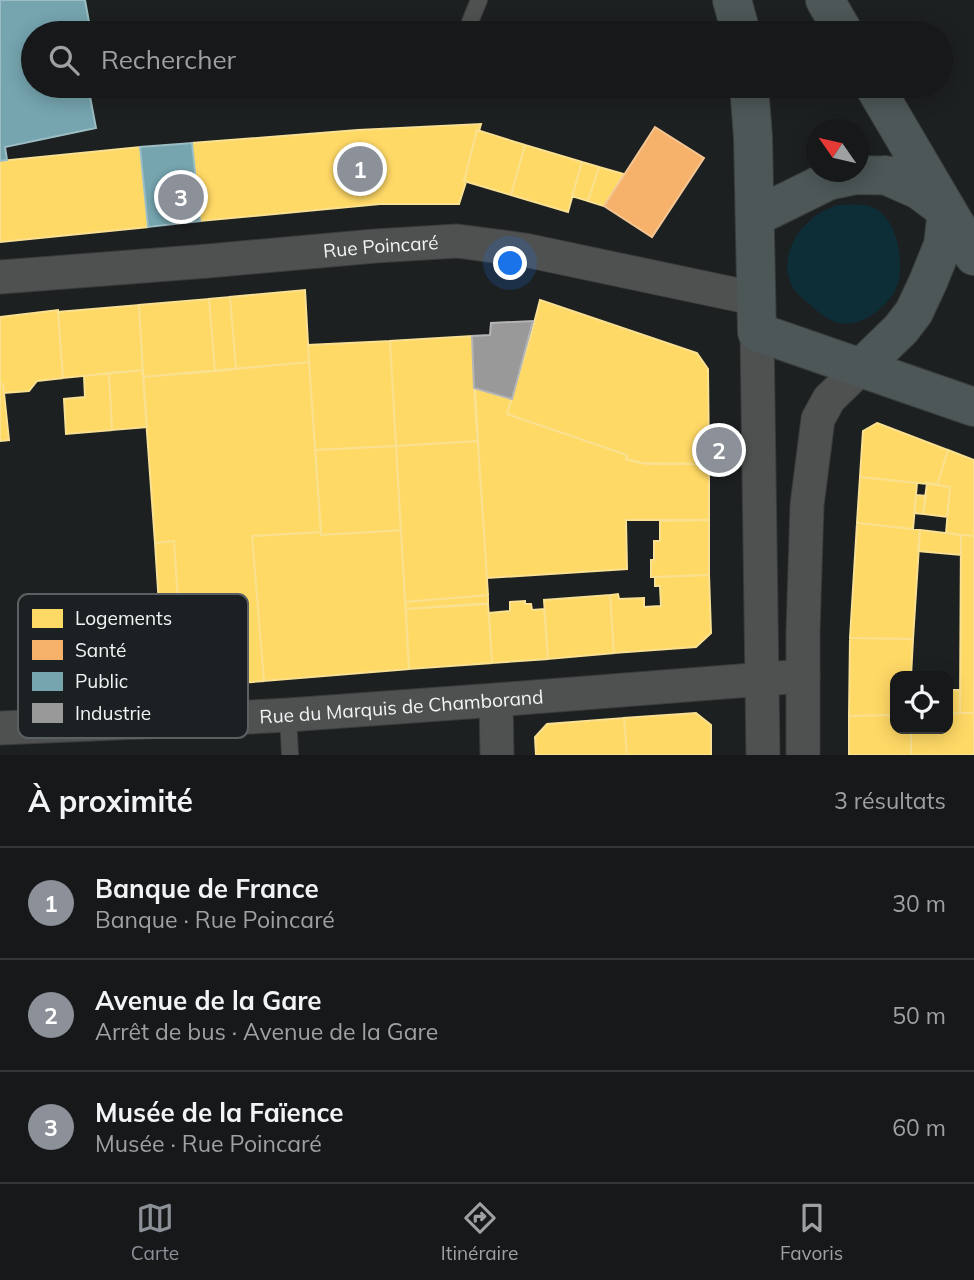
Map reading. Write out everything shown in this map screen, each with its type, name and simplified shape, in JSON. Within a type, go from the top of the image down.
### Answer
[{"type":"main road","points":[[732,0],[738,21]]},
{"type":"main road","points":[[825,0],[837,21]]},
{"type":"main road","points":[[751,98],[757,316],[861,368],[974,407]]},
{"type":"main road","points":[[881,98],[973,254],[928,282]]},
{"type":"main road","points":[[755,218],[828,181],[856,175],[927,176]]},
{"type":"main road","points":[[885,175],[919,190],[947,211]]},
{"type":"main road","points":[[861,368],[901,329],[914,312],[943,245],[947,211]]},
{"type":"street","name":"Rue Poincaré","points":[[0,277],[457,241],[525,250],[757,316]]},
{"type":"street","points":[[757,316],[762,755]]},
{"type":"street","points":[[803,755],[807,505],[818,419],[829,399],[861,368]]},
{"type":"street","name":"Rue du Marquis de Chamborand","points":[[248,717],[496,701],[803,676]]},
{"type":"street","points":[[496,701],[497,755]]},
{"type":"street","name":"Rue du Marquis de Chamborand","points":[[0,728],[18,727]]},
{"type":"lane","points":[[470,21],[479,0]]},
{"type":"lane","points":[[288,715],[290,755]]},
{"type":"shaded area","points":[[837,205],[866,205],[882,213],[893,230],[899,250],[899,280],[890,298],[867,318],[848,324],[831,320],[818,312],[796,292],[787,271],[790,249],[801,230],[818,214]]},
{"type":"building: Logements","points":[[481,124],[479,131],[477,130],[459,204],[380,204],[200,221],[192,143]]},
{"type":"building: Logements","points":[[477,130],[525,145],[511,195],[464,181]]},
{"type":"building: Logements","points":[[525,145],[582,162],[568,212],[511,195]]},
{"type":"building: Logements","points":[[140,147],[148,227],[0,242],[0,161]]},
{"type":"building: Logements","points":[[582,162],[599,167],[588,201],[572,196]]},
{"type":"building: Logements","points":[[599,167],[624,174],[604,206],[588,201]]},
{"type":"building: Logements","points":[[305,290],[309,362],[236,369],[230,297]]},
{"type":"building: Logements","points":[[230,297],[236,369],[215,371],[209,299]]},
{"type":"building: Logements","points":[[209,299],[215,371],[143,377],[139,305]]},
{"type":"building: Logements","points":[[540,300],[697,353],[708,369],[709,464],[640,463],[626,459],[627,455],[507,414]]},
{"type":"building: Logements","points":[[139,305],[143,370],[63,378],[58,312]]},
{"type":"building: Logements","points":[[58,310],[63,378],[37,381],[29,391],[4,393],[3,384],[0,384],[0,317]]},
{"type":"building: Logements","points":[[472,336],[478,441],[396,446],[390,341]]},
{"type":"building: Logements","points":[[390,341],[396,446],[315,450],[308,345]]},
{"type":"building: Logements","points":[[309,362],[321,532],[252,536],[264,681],[248,682],[248,594],[178,594],[174,541],[155,543],[143,377]]},
{"type":"building: Logements","points":[[143,370],[147,427],[112,430],[109,373]]},
{"type":"building: Logements","points":[[109,373],[112,430],[66,434],[64,399],[85,397],[84,376]]},
{"type":"building: Logements","points":[[0,384],[3,384],[9,440],[0,441]]},
{"type":"building: Logements","points":[[474,388],[512,399],[507,414],[627,455],[626,459],[646,464],[709,464],[709,520],[626,520],[627,569],[487,578]]},
{"type":"building: Logements","points":[[877,423],[948,450],[937,485],[860,477],[863,431]]},
{"type":"building: Logements","points":[[478,441],[488,595],[405,602],[396,446]]},
{"type":"building: Logements","points":[[396,446],[401,530],[321,535],[315,450]]},
{"type":"building: Logements","points":[[948,450],[974,460],[974,536],[946,533],[950,487],[937,485]]},
{"type":"building: Logements","points":[[860,477],[917,483],[913,529],[857,523]]},
{"type":"building: Logements","points":[[927,483],[950,487],[947,517],[923,514]]},
{"type":"building: Logements","points":[[916,495],[926,496],[923,514],[914,513]]},
{"type":"building: Logements","points":[[709,520],[709,575],[651,577],[654,541],[660,541],[660,521]]},
{"type":"building: Logements","points":[[857,523],[920,530],[913,639],[850,638]]},
{"type":"building: Logements","points":[[401,530],[409,669],[264,681],[252,536]]},
{"type":"building: Logements","points":[[920,530],[961,535],[961,555],[918,551]]},
{"type":"building: Logements","points":[[961,535],[974,536],[974,713],[960,713]]},
{"type":"building: Logements","points":[[174,541],[177,594],[158,594],[155,543]]},
{"type":"building: Logements","points":[[709,575],[711,633],[696,647],[614,653],[610,595],[618,594],[619,599],[644,598],[644,607],[661,606],[660,586],[655,586],[655,577]]},
{"type":"building: Logements","points":[[488,595],[488,604],[406,609],[405,602]]},
{"type":"building: Logements","points":[[610,595],[614,653],[548,659],[544,600]]},
{"type":"building: Logements","points":[[525,601],[525,604],[531,604],[532,610],[544,609],[548,659],[492,663],[489,613],[510,611],[510,602]]},
{"type":"building: Logements","points":[[488,604],[492,663],[409,669],[406,609]]},
{"type":"building: Logements","points":[[850,638],[913,639],[911,671],[890,671],[890,715],[849,716]]},
{"type":"building: Logements","points":[[953,690],[960,690],[960,713],[953,714]]},
{"type":"building: Logements","points":[[696,713],[711,725],[711,755],[627,755],[624,718]]},
{"type":"building: Logements","points":[[974,713],[974,755],[911,755],[911,734],[953,734],[953,714]]},
{"type":"building: Logements","points":[[890,715],[890,734],[911,734],[911,755],[849,755],[849,716]]},
{"type":"building: Logements","points":[[624,718],[627,755],[536,755],[535,737],[547,724]]},
{"type":"building: Santé","points":[[655,127],[704,158],[652,237],[604,206]]},
{"type":"building: Public","points":[[0,0],[85,0],[89,21],[21,21],[21,98],[90,98],[96,128],[5,147],[7,160],[0,161]]},
{"type":"building: Public","points":[[192,143],[200,221],[148,227],[140,147]]},
{"type":"building: Industrie","points":[[533,321],[512,399],[474,388],[472,336],[490,335],[491,323]]},
{"type":"place","name":"Banque de France","points":[[360,169]]},
{"type":"place","name":"Musée de la Faïence","points":[[181,197]]},
{"type":"place","name":"Avenue de la Gare","points":[[719,450]]}]
